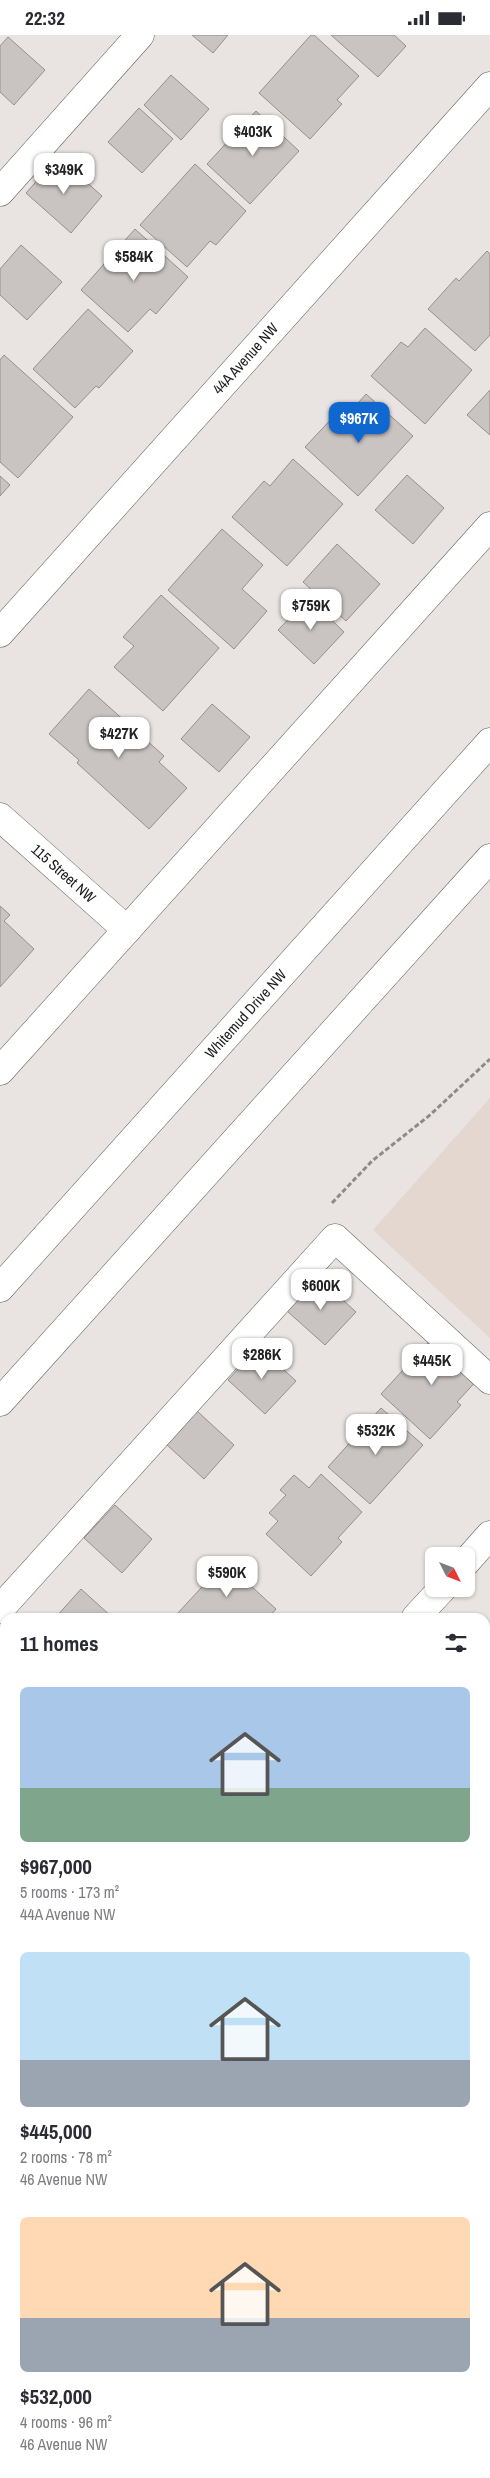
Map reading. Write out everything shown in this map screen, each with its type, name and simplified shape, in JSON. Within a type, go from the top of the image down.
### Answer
[{"type":"main road","points":[[0,191],[140,35]]},
{"type":"main road","name":"44A Avenue NW","points":[[0,633],[488,91]]},
{"type":"main road","points":[[0,1071],[490,526]]},
{"type":"main road","name":"Whitemud Drive NW","points":[[0,1288],[490,742]]},
{"type":"main road","name":"115 Street NW","points":[[0,817],[127,930]]},
{"type":"main road","points":[[0,1402],[490,858]]},
{"type":"main road","points":[[0,1609],[335,1238],[490,1380]]},
{"type":"main road","points":[[475,1552],[490,1535]]},
{"type":"main road","points":[[420,1613],[435,1597]]},
{"type":"path","points":[[328,1207],[372,1161],[430,1115],[490,1059]]},
{"type":"shaded area","points":[[490,1098],[490,1338],[373,1230]]},
{"type":"building","points":[[192,35],[228,35],[213,53]]},
{"type":"building","points":[[311,35],[314,35],[359,76],[337,100],[342,104],[310,139],[259,93]]},
{"type":"building","points":[[331,35],[394,35],[406,46],[378,77]]},
{"type":"building","points":[[8,37],[45,70],[14,105],[0,92],[0,46]]},
{"type":"building","points":[[171,75],[209,109],[181,140],[144,105]]},
{"type":"building","points":[[139,108],[173,139],[142,173],[108,142]]},
{"type":"building","points":[[256,111],[299,151],[250,204],[207,164]]},
{"type":"building","points":[[58,157],[102,196],[71,233],[26,193]]},
{"type":"building","points":[[195,164],[246,211],[216,245],[210,241],[187,267],[140,225]]},
{"type":"building","points":[[135,229],[188,277],[156,314],[150,309],[128,332],[81,290]]},
{"type":"building","points":[[21,245],[62,282],[27,320],[0,295],[0,269]]},
{"type":"building","points":[[487,251],[490,254],[490,335],[475,351],[428,309],[456,278],[459,281]]},
{"type":"building","points":[[88,309],[133,351],[99,388],[96,386],[75,408],[33,369]]},
{"type":"building","points":[[425,328],[472,370],[425,424],[371,376],[401,342],[408,347]]},
{"type":"building","points":[[4,355],[73,417],[18,478],[0,462],[0,360]]},
{"type":"building","points":[[490,390],[490,435],[467,415]]},
{"type":"building","points":[[366,394],[413,436],[358,496],[305,447],[337,413],[344,419]]},
{"type":"building","points":[[293,459],[343,504],[287,566],[232,517],[264,481],[270,486]]},
{"type":"building","points":[[407,475],[444,508],[413,544],[375,510]]},
{"type":"building","points":[[0,476],[10,485],[0,496]]},
{"type":"building","points":[[222,529],[263,565],[242,589],[267,611],[234,649],[168,590]]},
{"type":"building","points":[[337,544],[380,584],[346,621],[303,582]]},
{"type":"building","points":[[161,595],[219,648],[163,711],[114,667],[134,646],[123,637]]},
{"type":"building","points":[[309,598],[344,632],[314,664],[278,630]]},
{"type":"building","points":[[89,689],[164,756],[159,762],[187,788],[149,829],[77,763],[79,760],[49,734]]},
{"type":"building","points":[[212,704],[250,737],[219,772],[181,739]]},
{"type":"building","points":[[0,906],[10,915],[4,921],[34,949],[0,987]]},
{"type":"building","points":[[318,1277],[356,1312],[325,1345],[287,1311]]},
{"type":"building","points":[[436,1334],[481,1376],[457,1402],[461,1405],[430,1439],[381,1394]]},
{"type":"building","points":[[259,1347],[296,1381],[265,1414],[228,1380]]},
{"type":"building","points":[[381,1408],[423,1445],[370,1504],[328,1467]]},
{"type":"building","points":[[197,1411],[234,1445],[204,1479],[166,1444]]},
{"type":"building","points":[[321,1474],[362,1512],[338,1538],[342,1542],[311,1576],[266,1534],[278,1521],[269,1513],[286,1495],[280,1490],[294,1475],[309,1488]]},
{"type":"building","points":[[115,1505],[152,1539],[122,1573],[84,1538]]},
{"type":"building","points":[[225,1562],[276,1609],[272,1613],[178,1613]]},
{"type":"building","points":[[81,1589],[108,1613],[60,1613]]}]
